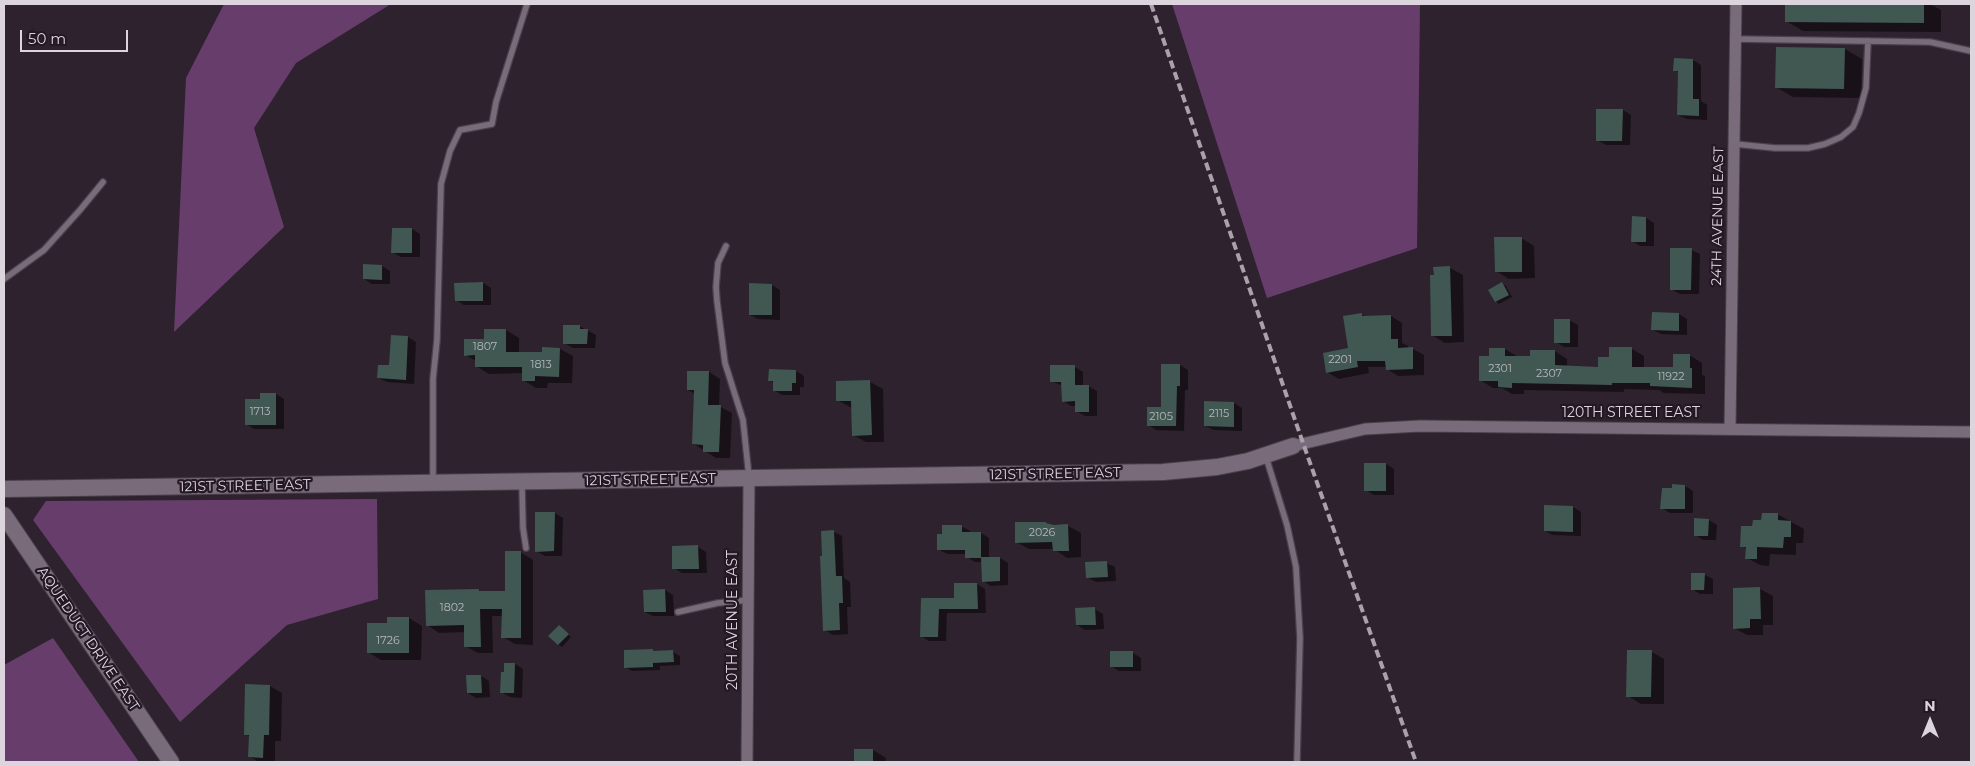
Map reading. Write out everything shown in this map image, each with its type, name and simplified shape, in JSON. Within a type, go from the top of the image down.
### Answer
[{"type":"street","name":"24TH AVENUE EAST","points":[[1730,428],[1736,4]]},
{"type":"street","name":"120TH STREET EAST","points":[[1293,446],[1365,429],[1420,426],[1971,432]]},
{"type":"street","name":"121ST STREET EAST","points":[[4,489],[1163,472],[1217,467],[1293,446]]},
{"type":"street","name":"20TH AVENUE EAST","points":[[747,762],[749,479]]},
{"type":"street","name":"AQUEDUCT DRIVE EAST","points":[[4,515],[171,762]]},
{"type":"lane","points":[[433,483],[433,379],[437,340],[442,184],[450,151],[460,130],[492,124],[496,102],[527,4]]},
{"type":"lane","points":[[1736,39],[1930,42],[1971,51]]},
{"type":"lane","points":[[1734,144],[1775,148],[1808,148],[1825,144],[1841,137],[1853,127],[1862,105],[1866,88],[1868,41]]},
{"type":"lane","points":[[4,279],[44,250],[103,182]]},
{"type":"lane","points":[[726,246],[718,263],[717,301],[725,363],[743,420],[749,479]]},
{"type":"lane","points":[[1266,455],[1287,525],[1296,567],[1300,638],[1297,762]]},
{"type":"lane","points":[[522,482],[523,528],[526,548]]},
{"type":"lane","points":[[678,612],[718,603],[748,600]]},
{"type":"shaded area","points":[[224,4],[391,4],[296,63],[254,128],[284,227],[174,332],[186,78]]},
{"type":"shaded area","points":[[1172,4],[1420,4],[1417,248],[1267,298]]},
{"type":"shaded area","points":[[377,499],[378,599],[287,625],[180,722],[33,520],[46,501]]},
{"type":"shaded area","points":[[53,638],[139,762],[4,762],[4,665]]},
{"type":"building","points":[[1785,4],[1924,4],[1924,23],[1785,22]]},
{"type":"building","points":[[1776,47],[1845,48],[1844,89],[1775,88]]},
{"type":"building","points":[[1674,58],[1693,59],[1693,99],[1699,99],[1699,116],[1677,115],[1678,71],[1673,71]]},
{"type":"building","points":[[1596,109],[1623,109],[1622,141],[1596,141]]},
{"type":"building","points":[[1632,216],[1646,217],[1646,242],[1631,242]]},
{"type":"building","points":[[392,228],[412,228],[412,253],[391,253]]},
{"type":"building","points":[[1494,237],[1522,237],[1522,272],[1495,272]]},
{"type":"building","points":[[1670,248],[1692,248],[1691,290],[1670,290]]},
{"type":"building","points":[[363,264],[382,265],[382,280],[363,279]]},
{"type":"building","points":[[1450,266],[1452,336],[1431,336],[1430,275],[1434,275],[1433,267]]},
{"type":"building","points":[[483,282],[483,301],[455,301],[454,283]]},
{"type":"building","points":[[1502,282],[1509,295],[1495,302],[1488,290]]},
{"type":"building","points":[[749,283],[772,284],[772,315],[749,315]]},
{"type":"building","points":[[1652,312],[1679,313],[1679,331],[1651,330]]},
{"type":"building","points":[[1362,313],[1362,316],[1391,315],[1391,339],[1398,339],[1398,348],[1413,347],[1413,369],[1386,370],[1385,361],[1357,361],[1358,367],[1326,373],[1323,353],[1348,348],[1343,316]]},
{"type":"building","points":[[1554,319],[1570,319],[1570,343],[1554,343]]},
{"type":"building","points":[[563,325],[580,325],[580,329],[588,329],[587,344],[563,344]]},
{"type":"building","points":[[484,329],[506,329],[506,352],[542,352],[542,347],[560,348],[559,377],[535,376],[535,381],[522,381],[522,367],[475,367],[475,355],[464,356],[464,339],[484,339]]},
{"type":"building","points":[[391,335],[408,336],[406,380],[377,378],[378,365],[389,365]]},
{"type":"building","points":[[1609,347],[1632,347],[1632,367],[1673,367],[1673,354],[1690,354],[1692,388],[1650,386],[1650,383],[1612,383],[1612,385],[1512,383],[1512,388],[1498,387],[1498,381],[1479,381],[1479,356],[1489,356],[1489,348],[1505,348],[1505,356],[1530,356],[1530,350],[1555,350],[1555,365],[1598,367],[1598,357],[1609,357]]},
{"type":"building","points":[[1161,364],[1180,364],[1180,386],[1177,386],[1176,426],[1147,426],[1147,407],[1161,407]]},
{"type":"building","points":[[1050,365],[1075,365],[1075,385],[1089,385],[1089,412],[1075,412],[1075,401],[1062,402],[1061,382],[1050,382]]},
{"type":"building","points":[[769,369],[796,370],[796,383],[792,383],[792,391],[773,391],[773,381],[768,381]]},
{"type":"building","points":[[687,371],[709,371],[708,405],[721,405],[719,452],[703,452],[703,445],[692,444],[694,390],[687,390]]},
{"type":"building","points":[[870,380],[872,435],[852,436],[851,401],[836,401],[836,381]]},
{"type":"building","points":[[260,393],[276,393],[276,425],[245,425],[245,399],[260,399]]},
{"type":"building","points":[[1204,401],[1234,402],[1234,427],[1204,426]]},
{"type":"building","points":[[1364,463],[1386,463],[1386,491],[1364,491]]},
{"type":"building","points":[[1672,484],[1685,485],[1685,509],[1660,509],[1662,488],[1672,488]]},
{"type":"building","points":[[1544,505],[1573,506],[1573,532],[1544,531]]},
{"type":"building","points":[[535,512],[555,512],[554,551],[535,552]]},
{"type":"building","points":[[1762,513],[1778,513],[1778,520],[1791,521],[1791,537],[1784,537],[1783,548],[1757,547],[1757,559],[1745,559],[1746,547],[1740,547],[1741,526],[1752,526],[1753,520],[1761,520]]},
{"type":"building","points":[[1694,518],[1709,519],[1708,536],[1694,536]]},
{"type":"building","points":[[1015,522],[1046,522],[1054,525],[1068,524],[1069,551],[1053,551],[1052,542],[1015,543]]},
{"type":"building","points":[[942,525],[962,525],[962,532],[981,532],[981,558],[965,558],[965,550],[937,550],[937,534],[942,534]]},
{"type":"building","points":[[834,530],[836,576],[842,576],[843,603],[839,603],[840,630],[823,631],[821,531]]},
{"type":"building","points":[[698,545],[699,569],[672,569],[672,546]]},
{"type":"building","points":[[505,551],[521,551],[521,638],[501,638],[502,609],[480,609],[481,647],[464,647],[464,625],[426,626],[425,590],[479,589],[479,591],[505,591]]},
{"type":"building","points":[[981,557],[1000,557],[1000,581],[982,582]]},
{"type":"building","points":[[1107,561],[1108,577],[1086,578],[1085,562]]},
{"type":"building","points":[[1691,573],[1705,573],[1704,590],[1691,590]]},
{"type":"building","points":[[954,583],[977,583],[978,609],[939,609],[938,637],[920,637],[921,598],[954,598]]},
{"type":"building","points":[[1760,587],[1761,619],[1750,619],[1750,628],[1733,629],[1733,588]]},
{"type":"building","points":[[665,589],[666,612],[644,612],[643,590]]},
{"type":"building","points":[[1095,607],[1096,625],[1076,625],[1075,608]]},
{"type":"building","points":[[387,617],[409,617],[409,653],[367,653],[367,623],[387,623]]},
{"type":"building","points":[[559,625],[569,634],[558,645],[548,636]]},
{"type":"building","points":[[653,649],[653,651],[673,650],[674,662],[653,663],[653,667],[624,668],[624,650]]},
{"type":"building","points":[[1627,650],[1652,650],[1651,697],[1626,697]]},
{"type":"building","points":[[1110,651],[1133,651],[1133,667],[1110,667]]},
{"type":"building","points":[[504,663],[515,663],[514,693],[500,693],[501,672],[504,672]]},
{"type":"building","points":[[466,675],[481,675],[482,693],[467,693]]},
{"type":"building","points":[[245,684],[270,685],[269,735],[264,735],[263,758],[248,757],[249,735],[244,735]]},
{"type":"building","points":[[854,749],[873,749],[873,762],[854,762]]},
{"type":"railway","points":[[1151,4],[1416,762]]}]
